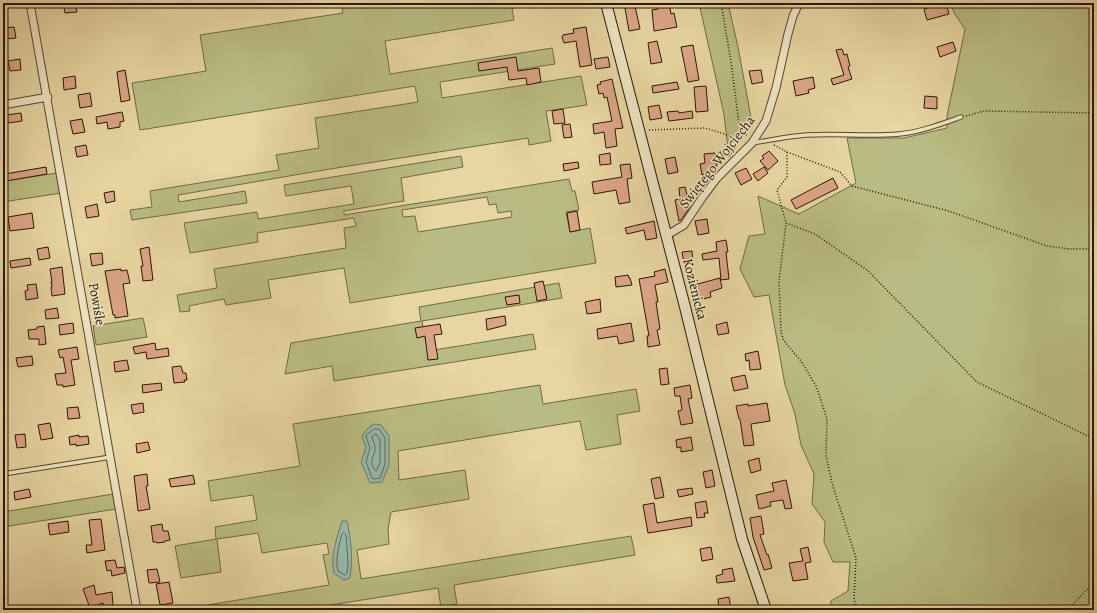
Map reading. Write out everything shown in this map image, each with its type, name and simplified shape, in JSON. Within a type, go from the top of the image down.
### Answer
[{"type":"main road","name":"Kozienicka","points":[[606,3],[667,235],[729,489],[742,538],[766,610]]},
{"type":"street","name":"Powiśle","points":[[30,3],[48,97],[137,610]]},
{"type":"street","name":"Świętego Wojciecha","points":[[667,235],[684,225],[717,178],[752,143],[766,121],[776,88],[789,28],[799,3]]},
{"type":"street","points":[[3,105],[48,97]]},
{"type":"lane","points":[[752,143],[783,137],[813,135],[900,134],[937,126],[960,117]]},
{"type":"lane","points":[[3,474],[111,457]]},
{"type":"path","points":[[721,3],[732,62],[739,124],[752,143]]},
{"type":"path","points":[[960,117],[984,111],[1094,113]]},
{"type":"path","points":[[639,130],[705,128],[752,143]]},
{"type":"path","points":[[766,141],[787,152],[840,172],[852,186],[948,211],[1047,246],[1070,249],[1094,249]]},
{"type":"path","points":[[787,152],[787,177],[777,190],[786,223],[779,281],[781,332],[784,341],[801,361],[816,386],[827,419],[826,456],[832,483],[856,558],[854,600],[858,610]]},
{"type":"path","points":[[786,223],[815,234],[867,270],[977,382],[1094,439]]},
{"type":"path","points":[[1069,610],[1094,582]]},
{"type":"green space","points":[[341,3],[517,3],[518,7],[512,8],[514,20],[385,41],[390,74],[552,48],[555,64],[440,82],[442,98],[581,76],[587,105],[546,111],[551,141],[529,145],[528,138],[336,168],[178,195],[179,202],[245,191],[247,203],[132,220],[130,210],[152,207],[150,191],[279,170],[276,155],[319,148],[315,118],[418,102],[415,86],[140,130],[132,83],[206,71],[200,35],[343,13]]},
{"type":"green space","points":[[699,3],[728,3],[738,47],[752,123],[729,157],[724,114]]},
{"type":"green space","points":[[951,3],[1094,3],[1094,610],[830,610],[831,601],[848,591],[850,562],[833,562],[824,542],[825,522],[812,504],[814,474],[801,445],[795,414],[785,385],[769,295],[754,297],[740,269],[749,236],[765,234],[758,196],[799,214],[856,183],[847,138],[904,138],[947,128],[947,116],[965,29],[954,13]]},
{"type":"green space","points":[[461,156],[463,167],[401,178],[404,201],[344,211],[344,215],[569,179],[572,191],[575,191],[579,210],[566,212],[570,232],[590,228],[596,263],[350,303],[344,268],[268,280],[271,298],[226,305],[224,299],[189,306],[190,311],[180,312],[177,295],[217,288],[214,269],[346,248],[344,228],[356,226],[354,218],[257,233],[258,242],[190,253],[184,223],[257,212],[258,219],[354,204],[351,186],[286,196],[284,185]],"holes":[[[487,197],[489,205],[496,204],[498,213],[511,211],[512,217],[418,232],[415,216],[403,217],[402,210]]]},
{"type":"green space","points":[[57,173],[61,193],[3,202],[3,181]]},
{"type":"green space","points":[[559,283],[562,298],[422,321],[428,351],[533,334],[536,349],[334,381],[332,366],[285,374],[291,343],[421,321],[419,307]]},
{"type":"green space","points":[[143,318],[147,337],[96,345],[93,326]]},
{"type":"green space","points":[[540,385],[543,404],[636,389],[640,411],[617,415],[621,444],[586,450],[580,421],[398,451],[399,480],[465,470],[469,499],[391,512],[388,529],[389,544],[357,550],[361,579],[631,536],[635,555],[454,585],[457,604],[441,607],[438,588],[299,610],[177,610],[329,585],[323,555],[329,554],[327,543],[262,553],[258,533],[217,539],[221,572],[181,578],[175,546],[216,539],[215,527],[257,520],[253,495],[211,501],[208,481],[300,466],[293,424]]},
{"type":"green space","points":[[113,494],[116,509],[3,527],[3,512]]},
{"type":"water","points":[[374,424],[381,425],[389,436],[389,465],[382,482],[370,483],[361,462],[366,448],[362,436],[367,429]]},
{"type":"water","points":[[342,521],[347,521],[351,557],[350,578],[344,580],[334,573],[333,566],[335,547]]},
{"type":"building","points":[[63,3],[75,3],[77,12],[65,13]]},
{"type":"building","points":[[657,3],[669,3],[671,14],[674,13],[677,27],[654,31],[652,10],[658,9]]},
{"type":"building","points":[[946,3],[949,14],[927,20],[924,9]]},
{"type":"building","points":[[635,6],[640,29],[629,31],[625,8]]},
{"type":"building","points":[[14,27],[16,38],[3,39],[3,28]]},
{"type":"building","points":[[586,27],[592,65],[580,67],[576,41],[564,43],[562,37],[563,35],[574,33],[573,29]]},
{"type":"building","points":[[657,41],[662,62],[651,64],[648,43]]},
{"type":"building","points":[[953,42],[956,51],[940,57],[937,47]]},
{"type":"building","points":[[693,45],[699,80],[688,82],[681,47]]},
{"type":"building","points":[[842,49],[844,55],[847,54],[850,66],[848,67],[852,79],[833,85],[831,79],[844,75],[836,50]]},
{"type":"building","points":[[516,57],[518,71],[539,68],[541,82],[527,85],[526,78],[509,80],[507,67],[479,71],[478,63]]},
{"type":"building","points":[[608,57],[610,67],[596,69],[594,59]]},
{"type":"building","points":[[20,59],[21,70],[10,71],[8,61]]},
{"type":"building","points":[[125,70],[130,100],[121,102],[117,72]]},
{"type":"building","points":[[761,70],[763,82],[752,84],[749,71]]},
{"type":"building","points":[[75,76],[76,88],[64,90],[63,78]]},
{"type":"building","points":[[813,77],[815,88],[808,90],[809,93],[796,96],[793,81]]},
{"type":"building","points":[[612,79],[623,128],[615,129],[617,146],[606,148],[604,132],[594,134],[593,124],[612,121],[607,97],[604,98],[603,93],[599,94],[597,85],[601,84],[600,82]]},
{"type":"building","points":[[677,82],[679,89],[653,93],[652,86]]},
{"type":"building","points":[[706,86],[708,111],[696,112],[694,87]]},
{"type":"building","points":[[90,93],[92,106],[80,108],[78,95]]},
{"type":"building","points":[[925,96],[937,97],[937,109],[924,108]]},
{"type":"building","points":[[659,105],[662,118],[650,120],[648,107]]},
{"type":"building","points":[[563,109],[565,123],[554,124],[552,111]]},
{"type":"building","points":[[678,111],[679,113],[692,111],[693,118],[669,121],[667,112]]},
{"type":"building","points":[[122,112],[124,121],[120,122],[120,127],[108,129],[107,122],[97,124],[96,117]]},
{"type":"building","points":[[21,113],[22,121],[8,123],[6,115]]},
{"type":"building","points":[[82,119],[85,132],[73,134],[70,121]]},
{"type":"building","points":[[570,124],[572,137],[564,138],[562,125]]},
{"type":"building","points":[[86,145],[88,155],[77,157],[75,147]]},
{"type":"building","points":[[769,151],[778,161],[768,170],[760,161],[764,158],[762,156]]},
{"type":"building","points":[[610,153],[611,164],[600,165],[599,155]]},
{"type":"building","points":[[715,153],[717,166],[712,167],[713,172],[702,175],[700,164],[705,163],[704,154]]},
{"type":"building","points":[[675,157],[678,172],[668,174],[665,159]]},
{"type":"building","points":[[578,162],[579,168],[564,171],[563,164]]},
{"type":"building","points":[[630,164],[632,178],[627,179],[630,202],[619,204],[616,190],[594,194],[592,182],[622,177],[620,165]]},
{"type":"building","points":[[46,167],[47,174],[6,181],[5,174]]},
{"type":"building","points":[[764,167],[768,173],[758,181],[753,174]]},
{"type":"building","points":[[746,168],[752,179],[741,185],[735,173]]},
{"type":"building","points":[[833,178],[838,188],[796,209],[791,200]]},
{"type":"building","points":[[685,187],[690,207],[679,221],[675,200],[680,199],[679,188]]},
{"type":"building","points":[[114,191],[115,201],[106,203],[104,193]]},
{"type":"building","points":[[97,204],[99,216],[87,218],[85,207]]},
{"type":"building","points":[[577,211],[580,230],[570,232],[567,213]]},
{"type":"building","points":[[32,213],[34,228],[10,231],[8,217]]},
{"type":"building","points":[[707,219],[709,233],[698,235],[695,221]]},
{"type":"building","points":[[654,221],[657,238],[646,240],[644,230],[627,234],[625,228]]},
{"type":"building","points":[[726,240],[729,279],[721,280],[719,258],[703,260],[702,254],[717,251],[716,242]]},
{"type":"building","points":[[48,247],[50,258],[39,260],[37,249]]},
{"type":"building","points":[[149,247],[153,280],[143,281],[141,266],[143,266],[140,249]]},
{"type":"building","points":[[692,251],[693,262],[684,263],[682,252]]},
{"type":"building","points":[[102,253],[103,264],[92,266],[90,254]]},
{"type":"building","points":[[30,258],[31,265],[11,268],[10,261]]},
{"type":"building","points":[[62,267],[65,294],[52,296],[50,269]]},
{"type":"building","points":[[121,269],[121,271],[127,270],[130,283],[123,284],[128,316],[115,318],[115,315],[113,315],[105,271]]},
{"type":"building","points":[[665,269],[668,282],[655,285],[660,329],[657,330],[660,345],[648,347],[647,336],[649,336],[639,279],[655,276],[654,272]]},
{"type":"building","points":[[628,275],[632,285],[616,287],[615,277]]},
{"type":"building","points":[[720,278],[722,288],[710,292],[711,297],[699,300],[694,285]]},
{"type":"building","points":[[543,281],[547,299],[537,301],[534,283]]},
{"type":"building","points":[[36,284],[38,298],[26,300],[25,291],[28,290],[27,285]]},
{"type":"building","points":[[519,295],[520,303],[507,305],[505,297]]},
{"type":"building","points":[[600,299],[601,312],[587,314],[585,302]]},
{"type":"building","points":[[57,308],[59,318],[46,319],[45,310]]},
{"type":"building","points":[[505,316],[506,325],[487,330],[486,319]]},
{"type":"building","points":[[727,322],[729,333],[718,335],[716,325]]},
{"type":"building","points":[[73,323],[74,333],[60,335],[59,325]]},
{"type":"building","points":[[631,323],[634,341],[619,344],[617,336],[598,339],[597,329]]},
{"type":"building","points":[[440,324],[442,334],[434,335],[438,359],[428,360],[425,336],[417,338],[415,328]]},
{"type":"building","points":[[44,326],[46,344],[39,345],[39,339],[29,339],[28,330],[37,329],[37,327]]},
{"type":"building","points":[[155,343],[156,350],[168,348],[169,356],[147,359],[146,352],[135,354],[133,347]]},
{"type":"building","points":[[77,347],[79,359],[71,360],[75,385],[63,387],[63,385],[57,385],[55,374],[66,373],[63,357],[60,358],[58,350]]},
{"type":"building","points":[[758,351],[761,369],[750,370],[749,360],[746,361],[745,354]]},
{"type":"building","points":[[32,356],[33,365],[18,367],[16,358]]},
{"type":"building","points":[[127,360],[129,370],[115,372],[114,362]]},
{"type":"building","points":[[181,366],[183,373],[186,373],[187,380],[184,380],[185,382],[174,383],[172,367]]},
{"type":"building","points":[[667,368],[669,384],[661,385],[659,369]]},
{"type":"building","points":[[745,375],[748,388],[734,391],[731,378]]},
{"type":"building","points":[[161,383],[162,390],[143,393],[142,385]]},
{"type":"building","points":[[690,385],[692,398],[688,399],[693,423],[681,425],[678,411],[682,410],[680,396],[675,396],[674,388]]},
{"type":"building","points":[[143,403],[144,412],[133,414],[131,405]]},
{"type":"building","points":[[767,403],[770,421],[751,424],[754,445],[744,446],[740,419],[736,406]]},
{"type":"building","points":[[78,407],[80,418],[68,419],[67,408]]},
{"type":"building","points":[[50,423],[53,438],[41,440],[38,425]]},
{"type":"building","points":[[25,434],[26,447],[17,448],[15,435]]},
{"type":"building","points":[[79,435],[79,437],[88,436],[89,444],[76,446],[76,444],[70,445],[69,437]]},
{"type":"building","points":[[691,437],[693,450],[681,452],[681,447],[677,448],[676,440]]},
{"type":"building","points":[[148,442],[150,450],[137,453],[136,444]]},
{"type":"building","points":[[759,458],[761,470],[751,473],[748,461]]},
{"type":"building","points":[[712,470],[715,486],[706,488],[703,472]]},
{"type":"building","points":[[147,474],[148,486],[146,486],[150,509],[138,511],[134,476]]},
{"type":"building","points":[[193,475],[195,484],[171,487],[169,479]]},
{"type":"building","points":[[660,477],[664,497],[655,499],[651,479]]},
{"type":"building","points":[[786,480],[792,508],[785,509],[783,500],[770,502],[771,506],[759,509],[756,495],[774,491],[772,483]]},
{"type":"building","points":[[692,488],[693,494],[679,497],[677,490]]},
{"type":"building","points":[[29,489],[31,497],[15,500],[14,492]]},
{"type":"building","points":[[706,501],[708,513],[704,513],[705,517],[697,518],[695,503]]},
{"type":"building","points":[[654,503],[657,523],[691,517],[692,526],[648,533],[643,505]]},
{"type":"building","points":[[761,516],[764,534],[760,535],[772,568],[764,570],[753,537],[750,518]]},
{"type":"building","points":[[101,519],[105,550],[87,553],[86,545],[92,545],[89,520]]},
{"type":"building","points":[[68,521],[69,532],[50,535],[48,524]]},
{"type":"building","points":[[162,524],[163,531],[168,531],[170,540],[157,543],[153,542],[151,526]]},
{"type":"building","points":[[711,547],[713,559],[702,561],[700,549]]},
{"type":"building","points":[[808,547],[811,562],[805,563],[808,579],[793,581],[789,563],[803,561],[800,549]]},
{"type":"building","points":[[115,560],[117,568],[124,567],[125,573],[112,576],[111,570],[107,571],[105,561]]},
{"type":"building","points":[[732,568],[735,581],[717,583],[716,576],[723,574],[722,570]]},
{"type":"building","points":[[157,569],[160,582],[149,583],[147,570]]},
{"type":"building","points":[[169,582],[173,603],[160,605],[156,584]]},
{"type":"building","points":[[94,585],[96,595],[112,592],[113,605],[103,606],[103,603],[90,608],[83,589]]},
{"type":"building","points":[[729,597],[731,609],[719,610],[718,599]]}]
